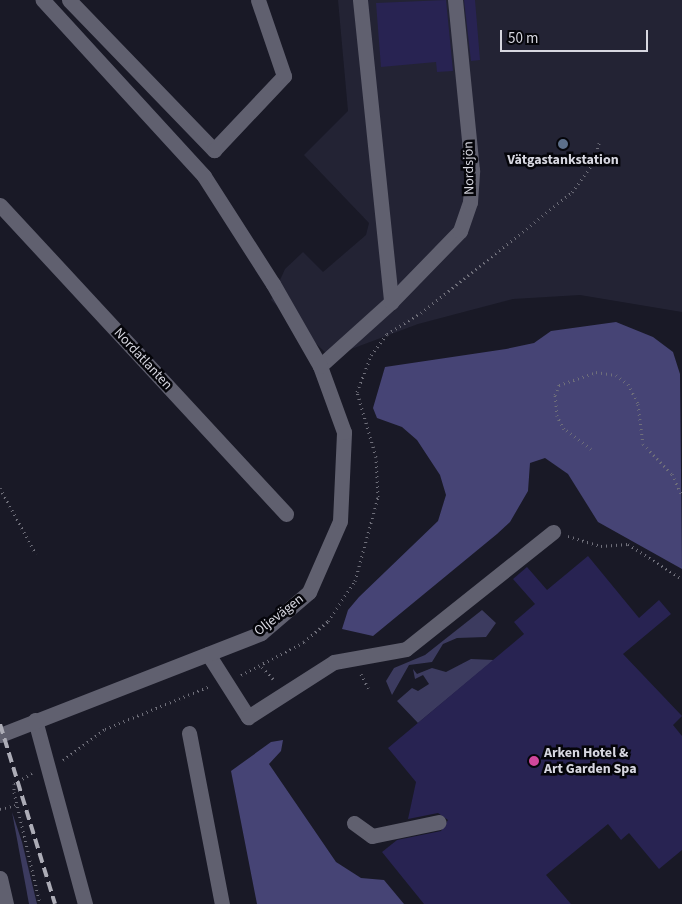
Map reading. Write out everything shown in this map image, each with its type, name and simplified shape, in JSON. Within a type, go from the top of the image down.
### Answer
[{"type":"street","name":"Oljevägen","points":[[0,735],[261,633],[309,592],[328,557],[340,521],[344,432],[320,366],[273,284],[204,176],[43,0]]},
{"type":"street","points":[[69,0],[214,150],[284,76],[258,0]]},
{"type":"street","points":[[360,0],[391,302]]},
{"type":"street","name":"Nordsjön","points":[[320,366],[391,302],[460,231],[470,202],[472,170],[455,0]]},
{"type":"street","name":"Nordatlanten","points":[[0,205],[286,514]]},
{"type":"street","points":[[208,654],[224,682],[248,716],[334,662],[406,649],[553,532]]},
{"type":"street","points":[[35,720],[49,765],[85,904]]},
{"type":"street","points":[[190,733],[222,904]]},
{"type":"street","points":[[354,823],[372,836],[439,822]]},
{"type":"street","points":[[0,878],[6,904]]},
{"type":"path","points":[[40,904],[16,805],[14,784],[49,765],[72,757],[105,729],[262,667],[304,642],[328,621],[355,581],[378,497],[376,457],[357,392],[379,342],[572,192],[593,163],[599,143]]},
{"type":"path","points":[[591,449],[564,429],[557,416],[555,395],[559,385],[596,372],[616,375],[628,384],[638,404],[643,444],[672,474],[682,495]]},
{"type":"path","points":[[0,488],[36,554]]},
{"type":"path","points":[[553,532],[601,546],[628,544],[682,579]]},
{"type":"path","points":[[0,809],[16,805]]},
{"type":"shaded area","points":[[338,0],[682,0],[682,312],[580,295],[513,299],[418,324],[330,357],[271,300],[285,269],[303,252],[323,272],[366,235],[369,223],[304,155],[348,111]]},
{"type":"shaded area","points":[[616,322],[653,337],[673,352],[680,374],[682,569],[598,522],[568,474],[545,458],[530,463],[528,491],[510,522],[497,534],[373,636],[342,629],[348,610],[359,597],[438,521],[446,495],[440,475],[417,440],[402,427],[377,418],[373,408],[385,367],[506,349],[534,343],[551,331]]},
{"type":"shaded area","points":[[482,610],[496,623],[486,637],[457,638],[443,644],[432,662],[409,665],[392,695],[386,681],[394,668],[425,655]]},
{"type":"shaded area","points":[[471,659],[494,660],[418,723],[397,701],[412,688],[418,691],[429,684],[423,675],[415,679],[413,669],[417,674],[432,668],[446,672]]},
{"type":"shaded area","points":[[283,740],[281,751],[269,764],[336,862],[361,878],[384,880],[404,904],[257,904],[231,771],[271,742]]},
{"type":"shaded area","points":[[12,812],[22,842],[37,904],[29,904]]},
{"type":"building","points":[[446,0],[453,71],[437,72],[436,62],[381,67],[376,3]]},
{"type":"building","points":[[464,0],[475,0],[480,60],[471,61]]},
{"type":"building","points":[[588,556],[639,618],[659,600],[671,614],[623,654],[682,716],[673,725],[682,736],[682,850],[659,869],[629,833],[621,840],[608,824],[546,875],[571,904],[424,904],[382,852],[397,840],[441,831],[448,820],[438,813],[408,819],[416,782],[388,748],[524,634],[514,622],[535,604],[513,579],[527,567],[547,590]]},
{"type":"railway","points":[[0,724],[55,904]]},
{"type":"place","name":"Vätgastankstation","points":[[563,144]]},
{"type":"place","name":"Arken Hotel & Art Garden Spa","points":[[534,761]]}]
